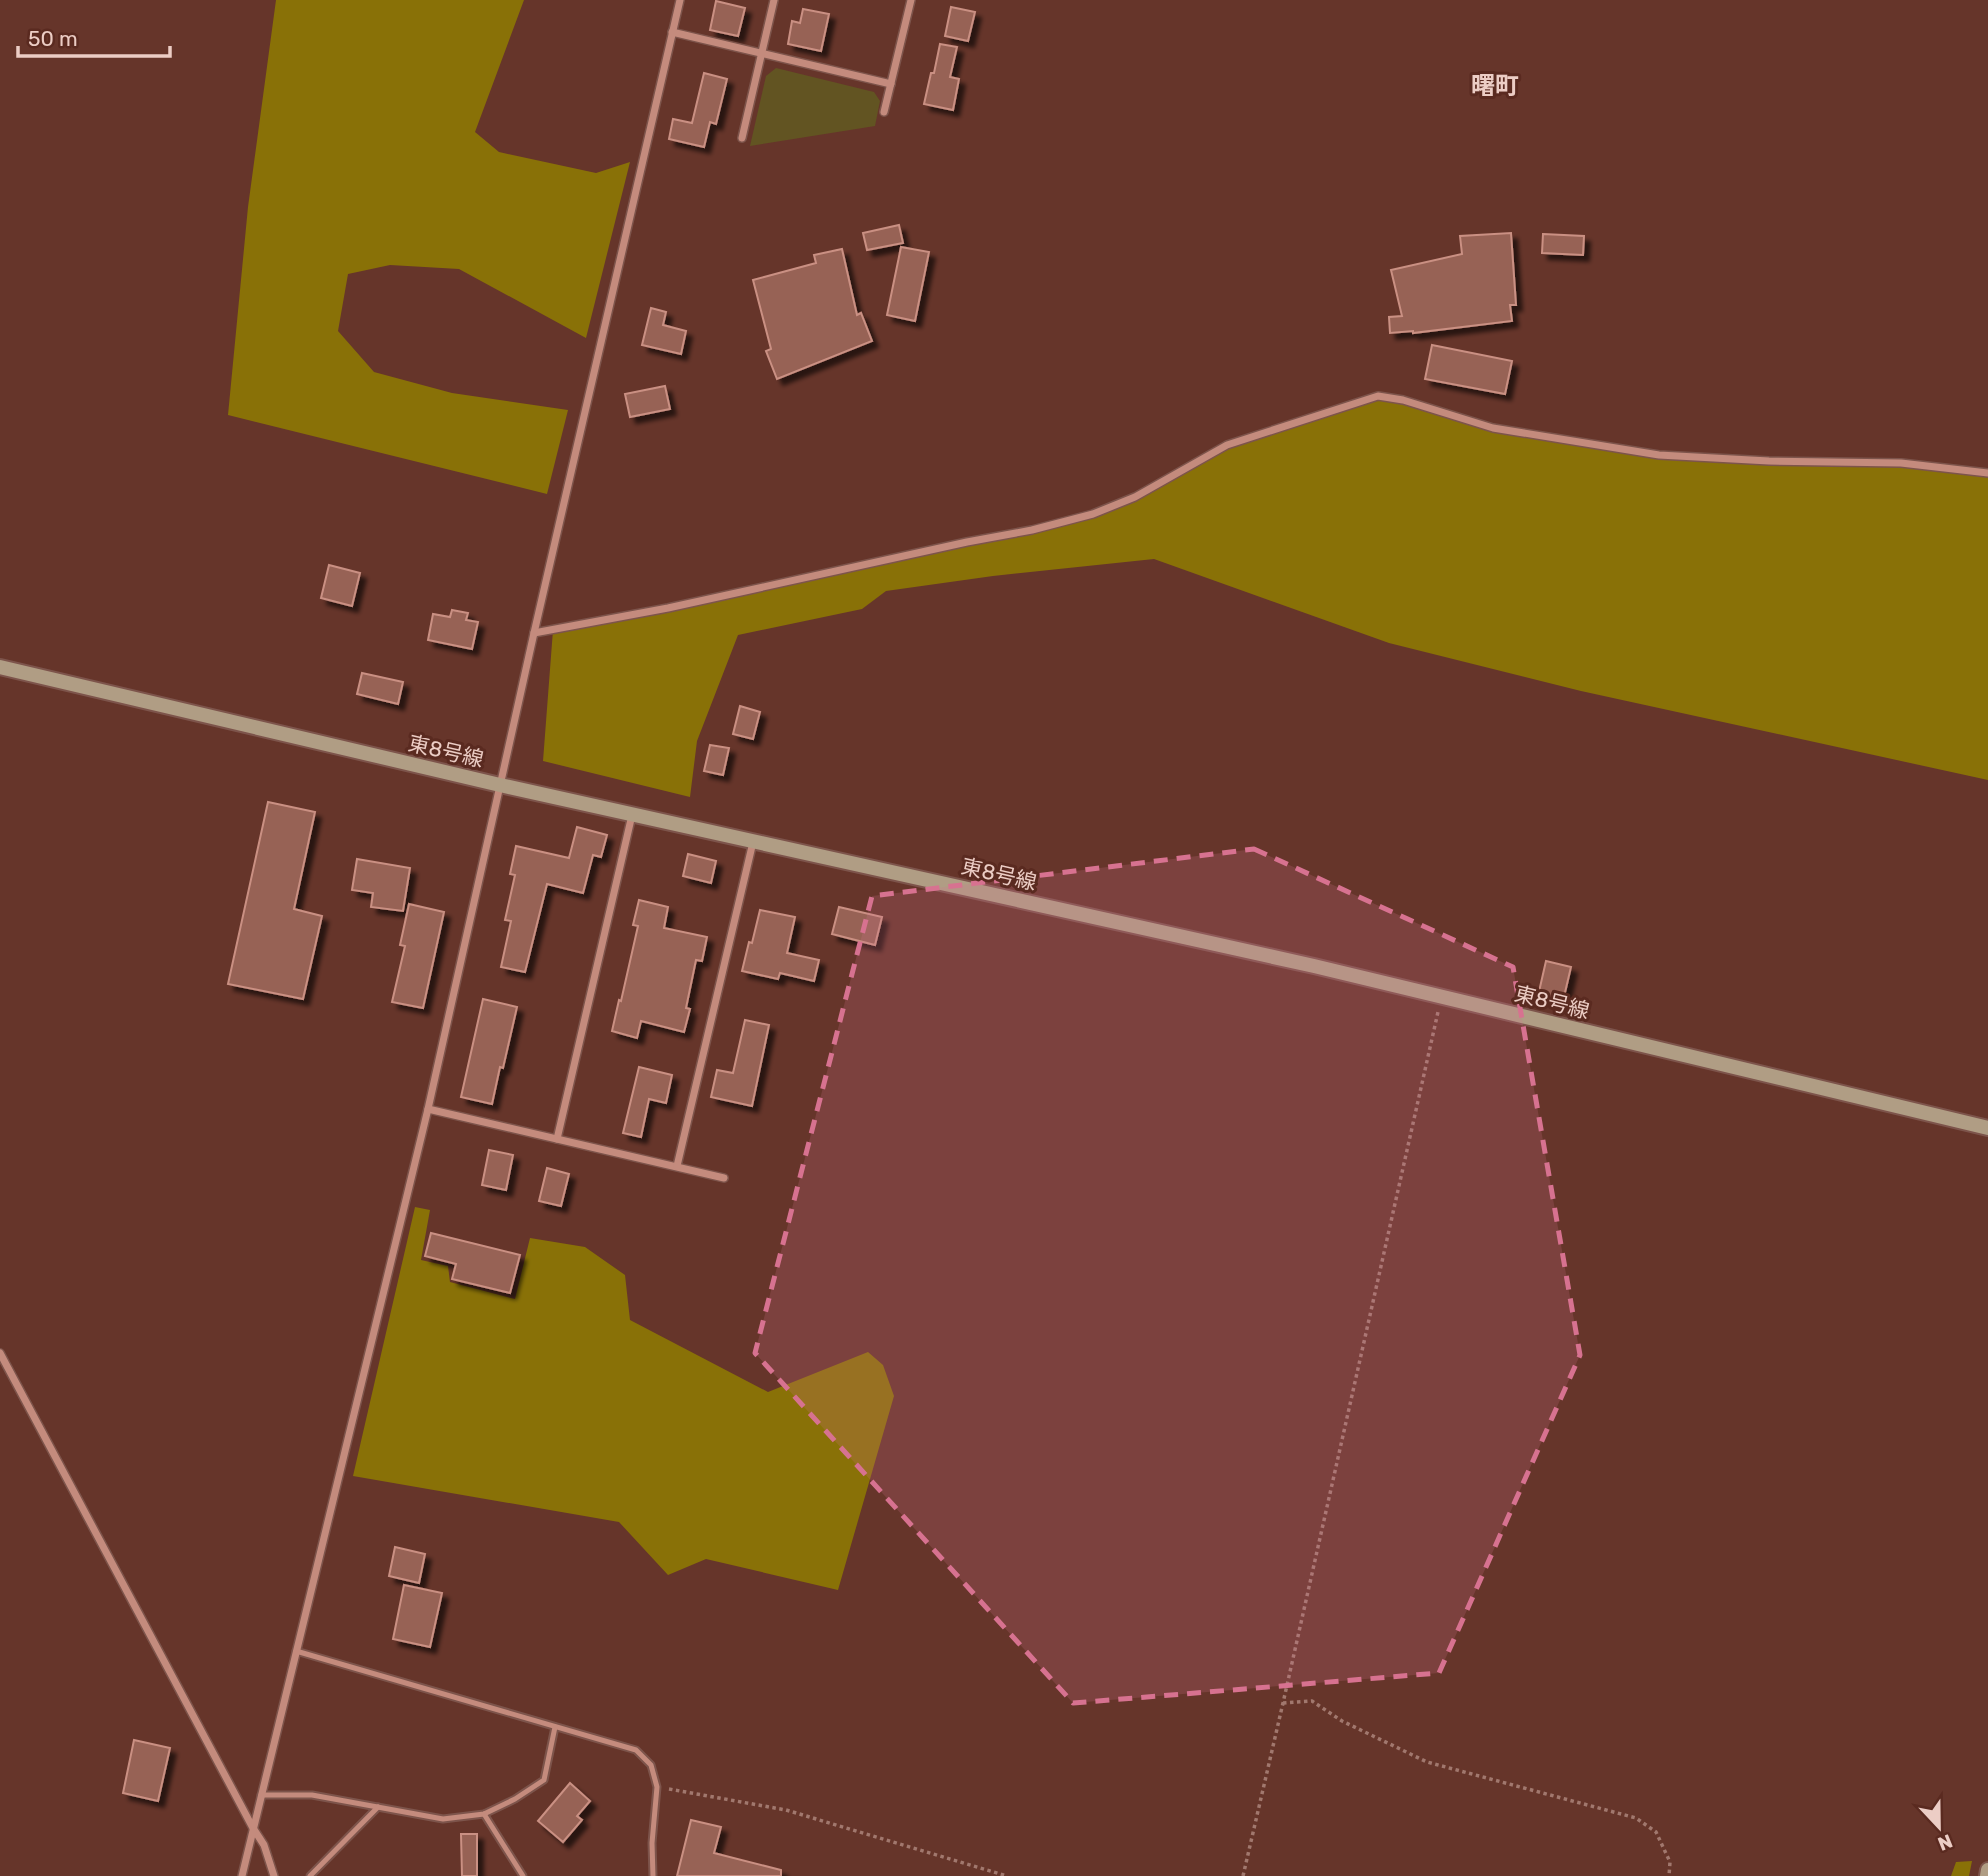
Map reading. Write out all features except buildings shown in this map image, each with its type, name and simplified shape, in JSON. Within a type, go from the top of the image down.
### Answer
[{"type":"street","points":[[242,1876],[428,1109],[534,633],[680,0]]},
{"type":"street","points":[[742,138],[774,0]]},
{"type":"street","points":[[884,112],[911,0]]},
{"type":"street","points":[[672,32],[891,84]]},
{"type":"street","points":[[534,633],[668,608],[1032,530],[1093,514],[1135,497],[1227,445],[1378,396],[1403,400],[1493,428],[1659,455],[1769,461],[1901,463],[1988,473]]},
{"type":"street","name":"東8号線","points":[[0,667],[500,785],[1314,966],[1988,1128]]},
{"type":"street","points":[[557,1139],[632,814]]},
{"type":"street","points":[[677,1166],[753,841]]},
{"type":"street","points":[[428,1109],[724,1178]]},
{"type":"street","points":[[0,1353],[264,1845],[274,1876]]},
{"type":"street","points":[[1987,1876],[1988,1870]]},
{"type":"lane","points":[[296,1651],[636,1750],[651,1765],[657,1787],[652,1843],[653,1876]]},
{"type":"lane","points":[[261,1795],[312,1795],[443,1819],[484,1814],[515,1799],[544,1780],[555,1727]]},
{"type":"lane","points":[[310,1876],[378,1807]]},
{"type":"lane","points":[[484,1814],[523,1876]]},
{"type":"path","points":[[1242,1876],[1441,997]]},
{"type":"path","points":[[1283,1703],[1312,1701],[1342,1721],[1427,1762],[1636,1818],[1656,1832],[1670,1862],[1669,1876]]},
{"type":"path","points":[[657,1787],[786,1810],[1007,1876]]},
{"type":"highlighted area","points":[[1254,849],[1513,967],[1580,1355],[1439,1673],[1073,1703],[755,1353],[872,896]]},
{"type":"shaded area","points":[[276,0],[524,0],[475,132],[499,152],[596,173],[630,162],[586,338],[459,269],[390,265],[348,274],[338,331],[374,372],[452,393],[568,410],[547,494],[228,415],[248,207]]},
{"type":"shaded area","points":[[776,68],[874,92],[880,101],[875,126],[750,146],[766,76]]},
{"type":"shaded area","points":[[1378,396],[1493,428],[1659,455],[1901,463],[1988,473],[1988,780],[1581,691],[1389,643],[1154,559],[993,576],[886,591],[862,609],[738,635],[697,741],[690,797],[543,761],[553,630],[1032,530],[1135,497],[1227,445]]},
{"type":"shaded area","points":[[415,1207],[430,1210],[421,1260],[448,1266],[450,1282],[515,1299],[530,1238],[585,1247],[625,1275],[630,1320],[768,1392],[868,1352],[883,1365],[894,1396],[838,1590],[706,1559],[668,1575],[619,1522],[353,1476]]},
{"type":"shaded area","points":[[1972,1861],[1969,1876],[1951,1876],[1956,1862]]},
{"type":"district","name":"曙町","points":[[1495,86]]}]
